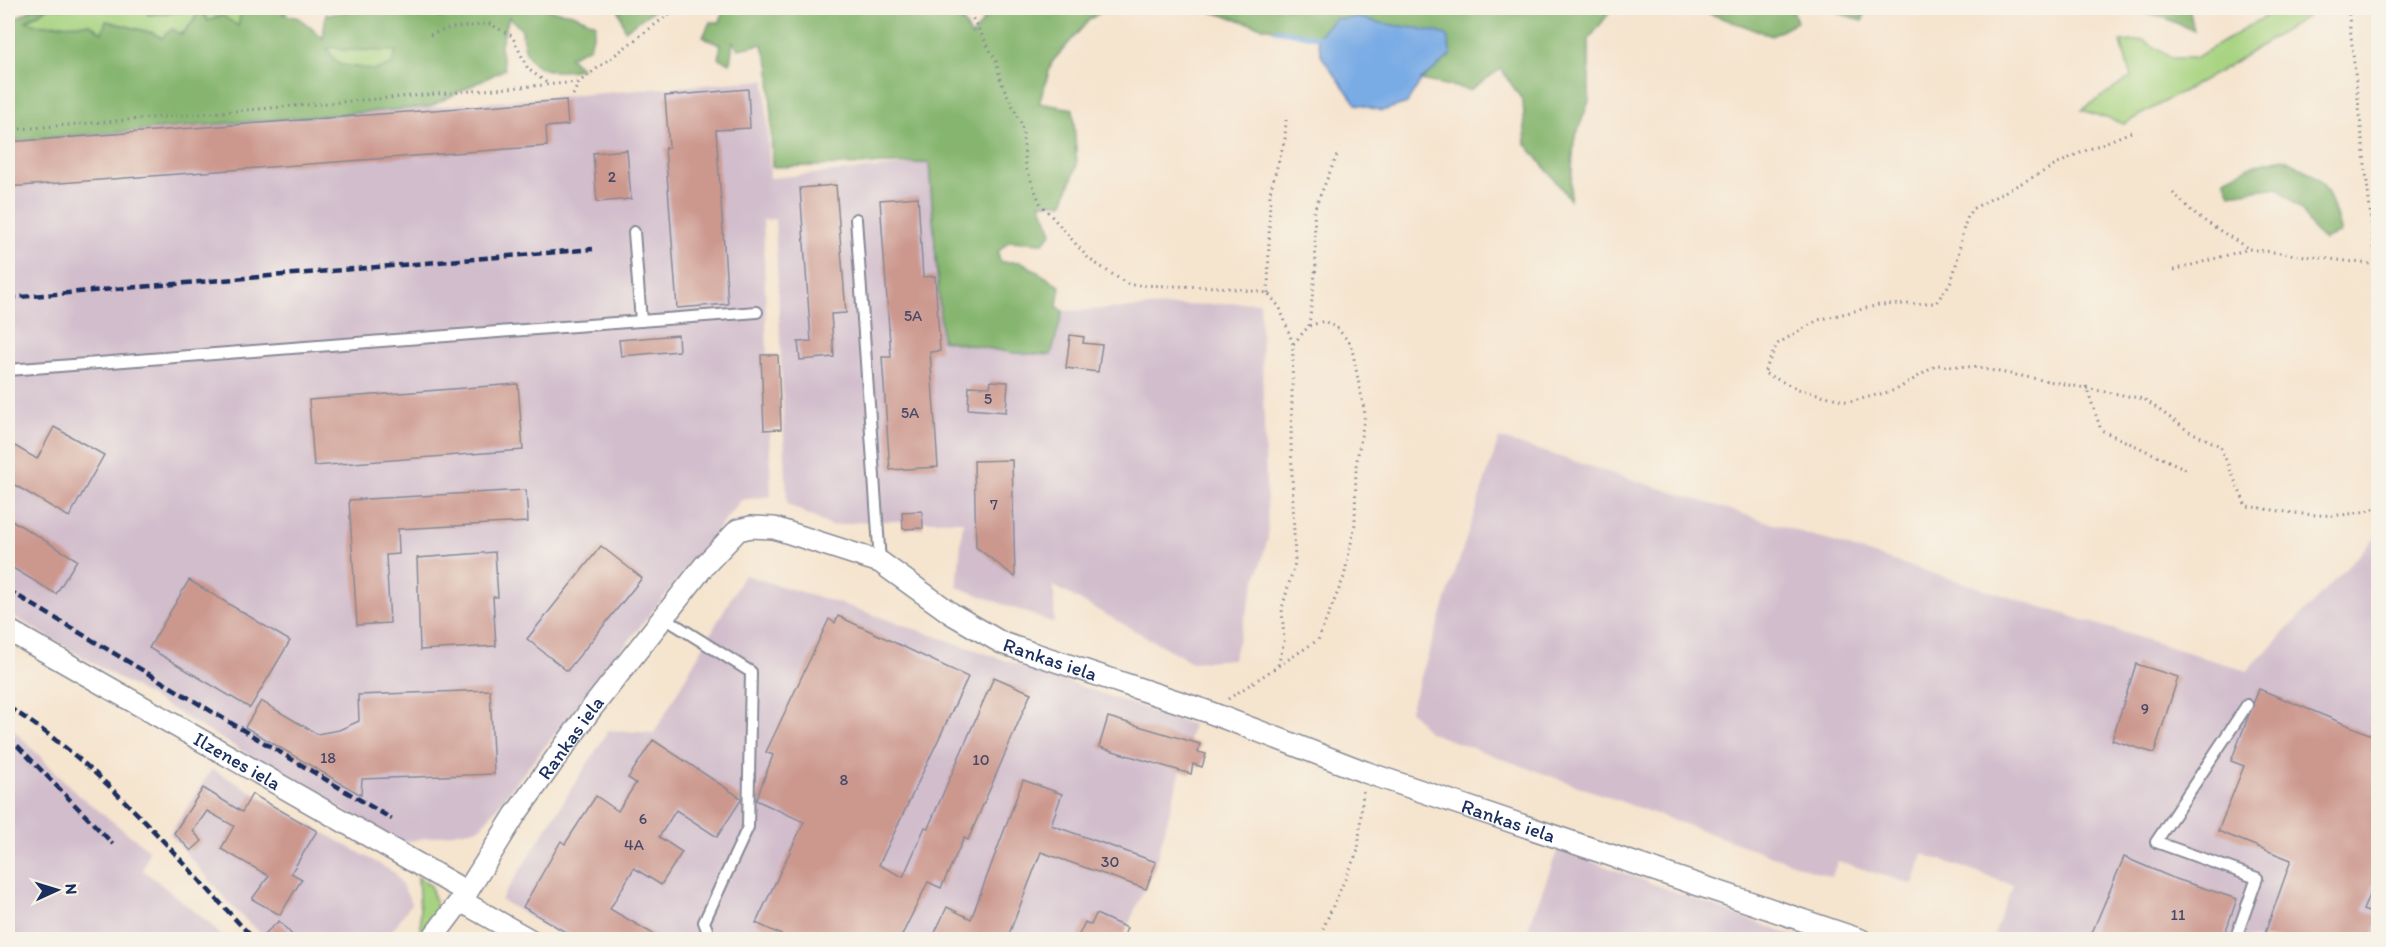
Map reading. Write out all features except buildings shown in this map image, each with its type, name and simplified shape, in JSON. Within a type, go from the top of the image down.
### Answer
[{"type":"street","name":"Rankas iela","points":[[431,939],[464,896],[515,815],[591,709],[704,566],[738,530],[751,527],[774,528],[880,562],[952,614],[1002,643],[1206,711],[1365,772],[1861,939]]},
{"type":"street","name":"Ilzenes iela","points":[[8,630],[464,896],[530,939]]},
{"type":"lane","points":[[856,219],[880,562]]},
{"type":"lane","points":[[634,231],[641,321]]},
{"type":"lane","points":[[8,370],[757,312]]},
{"type":"lane","points":[[663,617],[751,672],[748,827],[704,922],[711,939]]},
{"type":"lane","points":[[2235,939],[2257,878],[2156,842],[2247,705]]},
{"type":"path","points":[[573,95],[579,82],[677,8]]},
{"type":"path","points":[[967,8],[996,61],[1001,82],[1022,125],[1026,167],[1040,203],[1089,259],[1128,285],[1219,287],[1268,293]]},
{"type":"path","points":[[2348,8],[2379,283]]},
{"type":"path","points":[[430,35],[450,28],[490,24],[512,36],[528,69],[549,84]]},
{"type":"path","points":[[8,130],[579,82]]},
{"type":"path","points":[[1278,666],[1284,641],[1282,608],[1295,562],[1291,443],[1293,344],[1280,308],[1268,293],[1270,192],[1285,139],[1286,120]]},
{"type":"path","points":[[2131,132],[2075,155],[1972,208],[1963,224],[1963,238],[1951,280],[1936,303],[1878,305],[1818,320],[1777,344],[1764,373],[1798,389],[1849,402],[1896,390],[1936,365],[1974,367],[2086,386],[2144,399],[2187,430],[2220,446],[2246,506],[2313,515],[2364,513],[2379,507]]},
{"type":"path","points":[[1309,326],[1316,265],[1314,210],[1338,153]]},
{"type":"path","points":[[2173,193],[2197,216],[2249,249]]},
{"type":"path","points":[[2174,270],[2249,249],[2377,265]]},
{"type":"path","points":[[1206,711],[1243,691],[1318,640],[1344,578],[1355,524],[1356,466],[1365,414],[1351,344],[1337,328],[1324,321],[1309,326],[1293,344]]},
{"type":"path","points":[[2086,386],[2101,430],[2188,470]]},
{"type":"path","points":[[1318,939],[1358,850],[1365,772]]},
{"type":"shaded area","points":[[765,80],[770,178],[929,163],[1051,355],[1063,311],[1260,302],[1268,538],[1233,659],[1192,662],[1054,586],[1054,623],[957,587],[963,521],[869,521],[831,526],[787,504],[775,219],[763,220],[771,496],[741,500],[480,828],[399,843],[8,613],[8,141]]},
{"type":"shaded area","points":[[1499,438],[2247,671],[2378,535],[2378,939],[2008,939],[1994,934],[2013,885],[1923,854],[1913,885],[1838,861],[1831,877],[1428,732],[1410,710]]},
{"type":"shaded area","points":[[744,575],[845,605],[1193,725],[1156,862],[1122,939],[566,939],[501,900],[609,730],[654,733]]},
{"type":"shaded area","points":[[8,724],[76,793],[149,850],[143,870],[209,923],[224,939],[8,939]]},
{"type":"shaded area","points":[[212,769],[395,873],[412,903],[386,939],[267,939],[234,909],[170,834]]},
{"type":"shaded area","points":[[1558,849],[1708,904],[1802,939],[1524,939]]},
{"type":"green space","points":[[34,8],[48,8],[26,21],[40,25],[90,24],[102,33],[106,21],[153,33],[161,38],[172,29],[182,35],[195,19],[197,10],[148,15],[145,8],[205,8],[204,14],[208,21],[222,15],[238,26],[242,9],[292,8],[283,14],[299,18],[323,38],[326,14],[344,13],[347,8],[381,8],[390,13],[395,8],[424,8],[440,18],[436,8],[549,8],[549,10],[573,14],[596,24],[590,47],[569,57],[582,69],[558,71],[539,67],[532,62],[523,43],[522,30],[509,17],[500,48],[505,69],[429,107],[8,141],[8,23]],"holes":[[[334,47],[342,50],[396,51],[392,65],[374,70],[338,64],[327,49]]]},
{"type":"green space","points":[[48,8],[146,8],[148,15],[197,10],[193,23],[185,31],[162,38],[153,33],[107,21],[102,33],[62,24],[40,25],[26,21]]},
{"type":"green space","points":[[205,8],[258,8],[242,9],[238,26],[208,22],[204,14]]},
{"type":"green space","points":[[618,8],[657,8],[625,30]]},
{"type":"green space","points":[[724,8],[932,8],[944,15],[943,8],[955,8],[972,37],[984,20],[975,8],[1107,8],[1089,20],[1052,62],[1039,103],[1073,109],[1077,165],[1063,203],[1040,203],[1052,232],[1043,243],[1009,241],[998,252],[1000,262],[1022,262],[1060,286],[1057,306],[1063,311],[1051,355],[1014,353],[942,340],[929,163],[772,167],[770,67],[762,44],[739,49],[733,42],[730,63],[718,58],[721,45],[703,37],[710,22],[720,22]]},
{"type":"green space","points":[[1199,8],[1613,8],[1589,39],[1589,101],[1574,141],[1570,199],[1526,144],[1523,101],[1501,69],[1470,90],[1421,80],[1451,55],[1396,28],[1368,21],[1335,19],[1317,37],[1262,27]]},
{"type":"green space","points":[[1694,8],[1792,8],[1797,22],[1772,36]]},
{"type":"green space","points":[[1833,8],[1867,8],[1862,21],[1839,13]]},
{"type":"green space","points":[[2119,8],[2189,8],[2194,31],[2165,18]]},
{"type":"green space","points":[[2280,8],[2310,8],[2309,15],[2227,67],[2124,124],[2082,110],[2131,77],[2121,42],[2143,40],[2171,58],[2195,58]]},
{"type":"green space","points":[[327,35],[415,52],[366,84],[312,46]]},
{"type":"green space","points":[[2283,158],[2309,172],[2324,186],[2333,205],[2341,233],[2324,240],[2314,232],[2302,211],[2278,187],[2230,194],[2224,179],[2253,165]]},
{"type":"green space","points":[[418,877],[431,886],[438,913],[425,935],[421,928]]},
{"type":"water","points":[[1360,18],[1447,35],[1451,55],[1421,80],[1407,103],[1382,111],[1356,104],[1322,57],[1317,37],[1335,19]]},
{"type":"waterway","points":[[1276,30],[1317,37]]},
{"type":"railway","points":[[8,298],[593,249]]},
{"type":"railway","points":[[8,590],[392,819]]},
{"type":"railway","points":[[8,707],[44,731],[108,785],[139,815],[255,940]]},
{"type":"railway","points":[[8,736],[113,844]]}]
